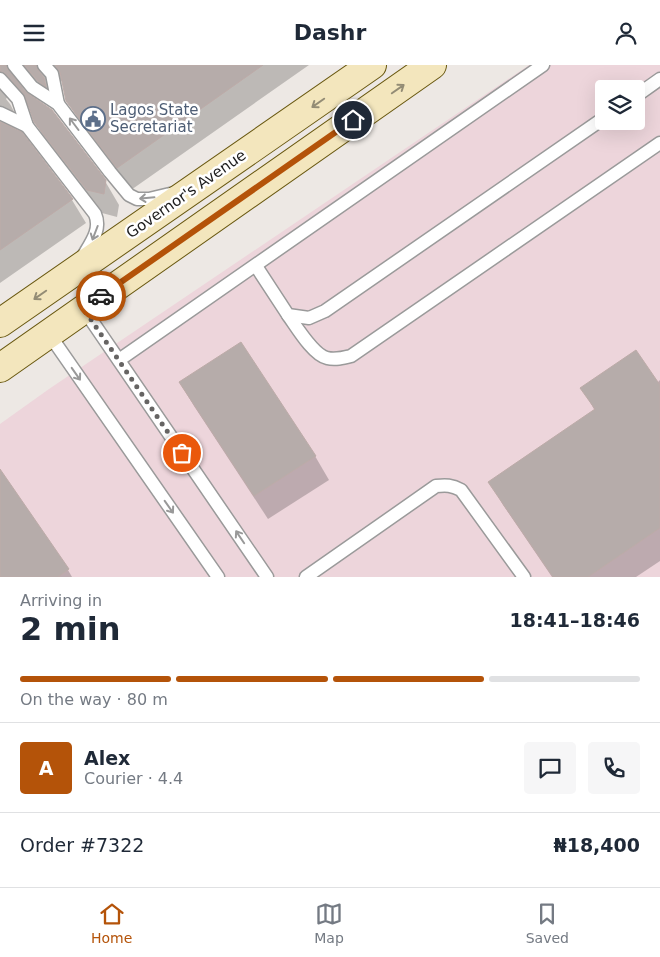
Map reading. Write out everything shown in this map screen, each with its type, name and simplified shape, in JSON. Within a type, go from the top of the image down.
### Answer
[{"type":"street","name":"Governor's Avenue","points":[[0,323],[372,65]]},
{"type":"street","points":[[0,367],[432,65]]},
{"type":"lane","points":[[14,65],[32,87],[58,104],[129,195],[137,199],[149,199],[194,189]]},
{"type":"lane","points":[[44,65],[52,74],[58,104]]},
{"type":"lane","points":[[119,360],[543,65]]},
{"type":"lane","points":[[0,79],[18,99],[28,126],[95,214],[98,221],[98,228],[73,273]]},
{"type":"lane","points":[[645,90],[660,79]]},
{"type":"lane","points":[[0,113],[28,126]]},
{"type":"lane","points":[[288,315],[309,318],[325,311],[595,124]]},
{"type":"lane","points":[[256,266],[288,315],[314,350],[325,358],[337,359],[350,356],[660,143]]},
{"type":"lane","points":[[83,308],[267,577]]},
{"type":"lane","points":[[48,334],[218,577]]},
{"type":"lane","points":[[306,577],[436,487],[445,485],[454,486],[461,490],[524,577]]},
{"type":"shaded area","points":[[529,65],[660,65],[660,577],[0,577],[0,424]]},
{"type":"building","points":[[0,65],[6,65],[26,92],[52,110],[106,180],[104,194],[87,190],[34,122],[24,94],[6,74],[0,71]]},
{"type":"building","points":[[24,65],[36,65],[44,78],[46,87],[38,81]]},
{"type":"building","points":[[55,65],[263,65],[117,168],[66,101],[60,72]]},
{"type":"building","points":[[0,122],[22,132],[73,199],[0,250]]},
{"type":"building","points":[[241,342],[316,456],[254,496],[179,382]]},
{"type":"building","points":[[636,350],[660,385],[660,528],[588,577],[553,577],[488,482],[595,409],[580,388]]},
{"type":"building","points":[[0,469],[69,569],[58,577],[0,577]]},
{"type":"way so far","points":[[101,296],[83,308],[182,453]]},
{"type":"place","name":"Lagos State Secretariat","points":[[93,119]]},
{"type":"route","points":[[101,296],[353,120]]}]
